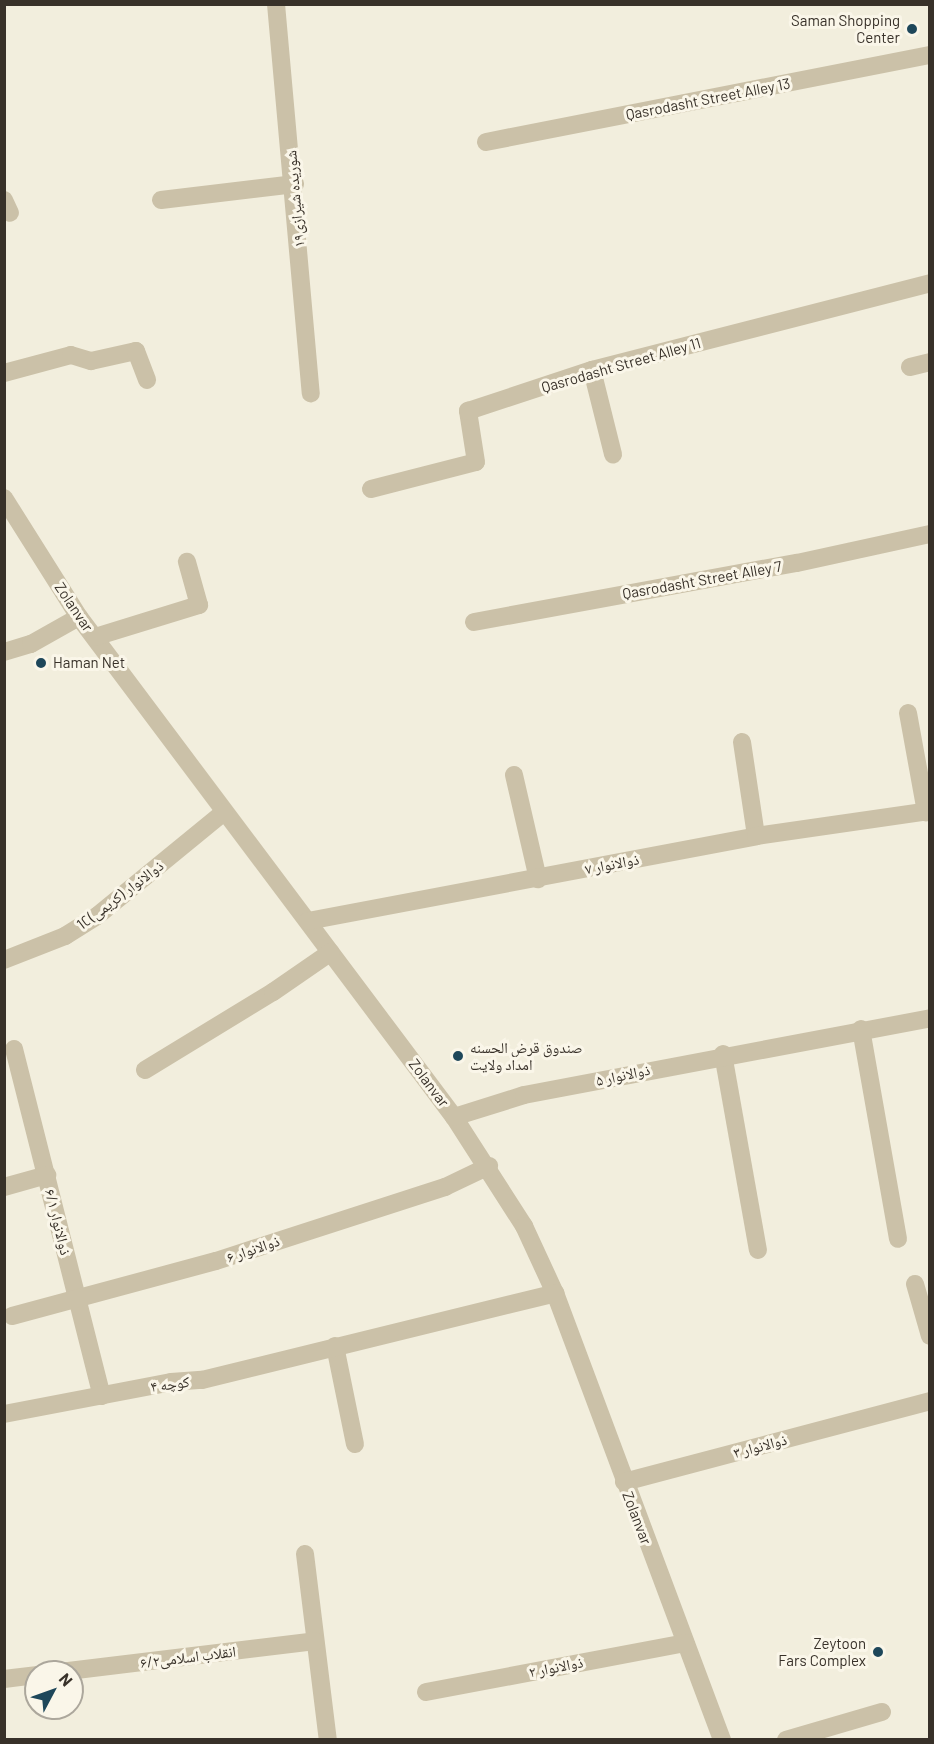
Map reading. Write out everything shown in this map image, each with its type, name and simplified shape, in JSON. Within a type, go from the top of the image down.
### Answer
[{"type":"street","name":"شوریده شیرازی۱۹","points":[[276,4],[295,184],[311,393]]},
{"type":"street","name":"Qasrodasht Street Alley 13","points":[[486,142],[930,55]]},
{"type":"street","points":[[161,200],[295,184]]},
{"type":"street","name":"Qasrodasht Street Alley 11","points":[[371,489],[476,462],[468,411],[592,370],[930,283]]},
{"type":"street","points":[[4,373],[71,355],[91,361],[136,351],[147,380]]},
{"type":"street","points":[[909,367],[930,362]]},
{"type":"street","points":[[592,370],[613,454]]},
{"type":"street","name":"Zolanvar","points":[[4,498],[79,617],[454,1117],[489,1166],[524,1226],[555,1293],[722,1740]]},
{"type":"street","name":"Qasrodasht Street Alley 7","points":[[474,622],[797,563],[930,534]]},
{"type":"street","points":[[95,637],[199,605],[187,562]]},
{"type":"street","points":[[4,652],[31,644],[79,617]]},
{"type":"street","points":[[908,713],[924,812]]},
{"type":"street","points":[[742,742],[756,836]]},
{"type":"street","points":[[514,775],[538,879]]},
{"type":"street","name":"10ذوالانوار (کریمی)","points":[[4,960],[65,936],[97,916],[224,812]]},
{"type":"street","name":"ذوالانوار ۷","points":[[308,921],[340,912],[538,879],[756,836],[924,812]]},
{"type":"street","points":[[146,1070],[273,992],[331,952]]},
{"type":"street","name":"ذوالانوار ۵","points":[[454,1117],[524,1095],[723,1054],[930,1018]]},
{"type":"street","points":[[861,1029],[898,1239]]},
{"type":"street","name":"ذوالانوار ۶/۱","points":[[14,1049],[102,1396]]},
{"type":"street","points":[[723,1054],[758,1250]]},
{"type":"street","name":"ذوالانوار ۶","points":[[12,1316],[216,1262],[445,1187],[489,1166]]},
{"type":"street","points":[[4,1187],[47,1175]]},
{"type":"street","points":[[915,1284],[930,1336]]},
{"type":"street","name":"کوچه ۴","points":[[4,1414],[202,1380],[555,1293]]},
{"type":"street","points":[[334,1346],[355,1444]]},
{"type":"street","name":"ذوالانوار ۳","points":[[624,1482],[930,1401]]},
{"type":"street","points":[[304,1554],[328,1740]]},
{"type":"street","name":"انقلاب اسلامی۶/۲","points":[[84,1669],[315,1641]]},
{"type":"street","name":"ذوالانوار ۲","points":[[426,1692],[685,1643]]},
{"type":"street","points":[[4,1679],[24,1676]]},
{"type":"street","points":[[786,1740],[882,1712]]},
{"type":"place","name":"Saman Shopping Center","points":[[912,29]]},
{"type":"place","name":"Haman Net","points":[[41,663]]},
{"type":"place","name":"صندوق قرض الحسنه امداد ولایت","points":[[458,1056]]},
{"type":"place","name":"Zeytoon Fars Complex","points":[[878,1652]]}]
